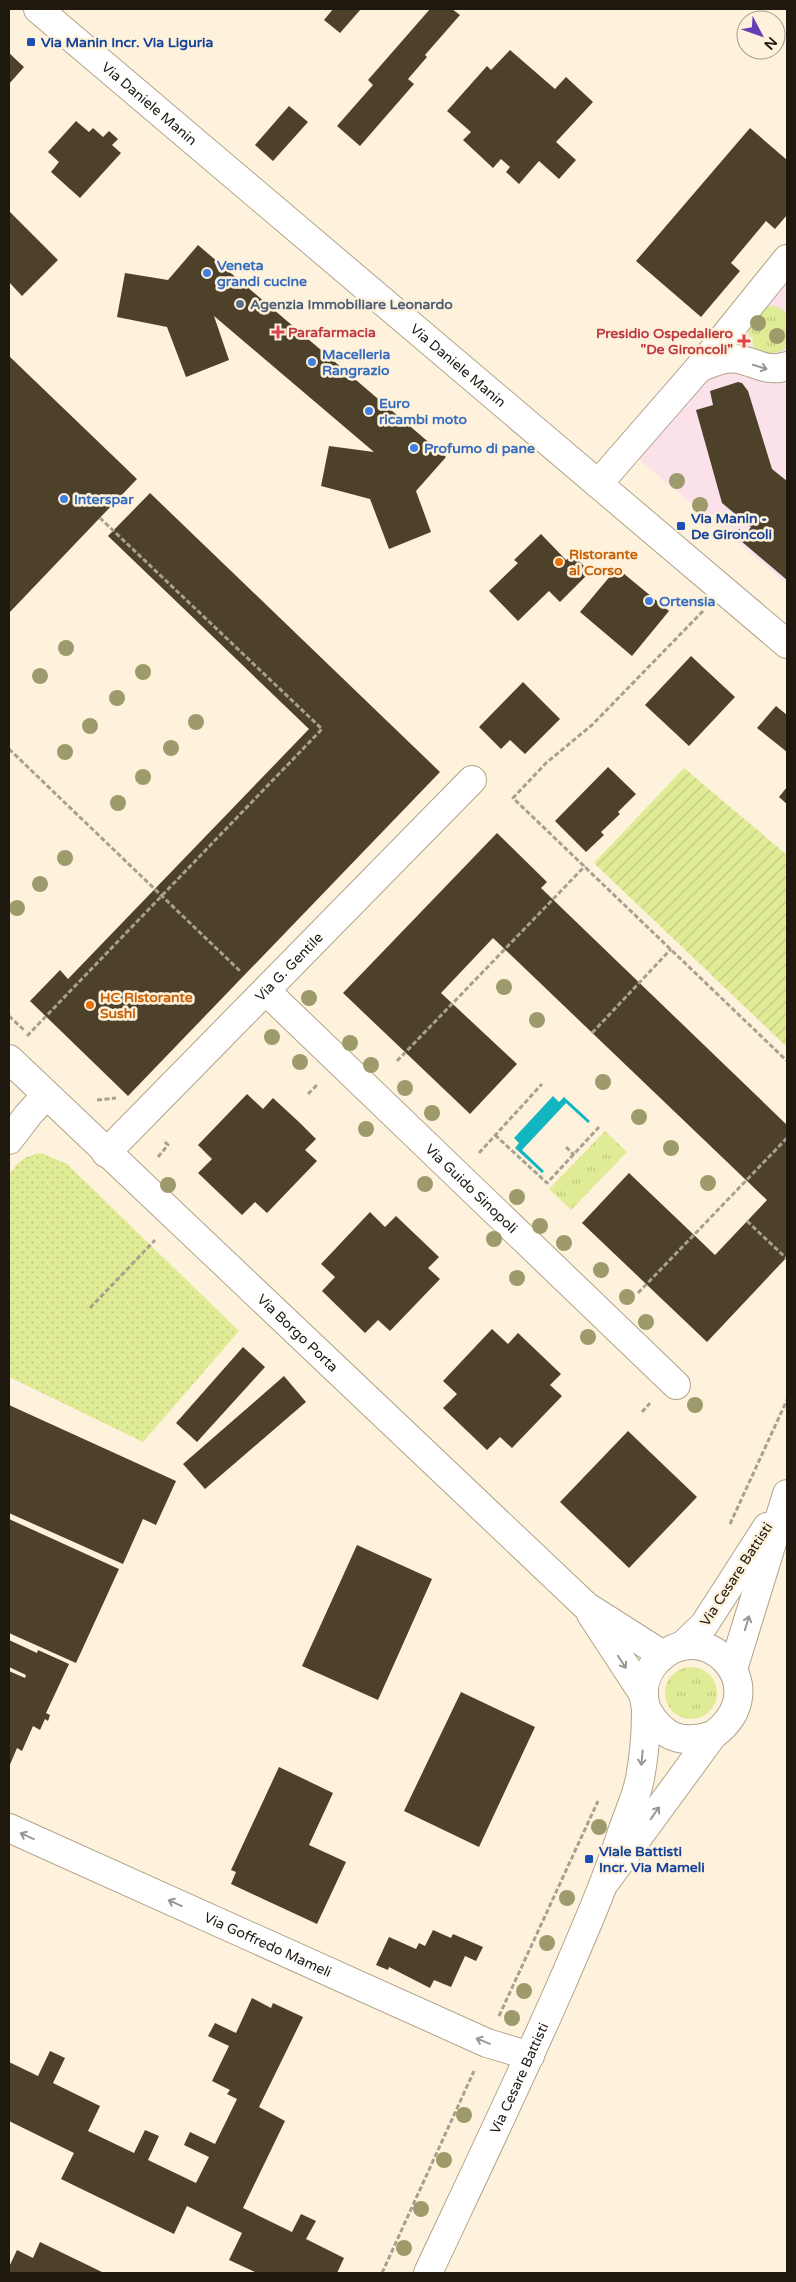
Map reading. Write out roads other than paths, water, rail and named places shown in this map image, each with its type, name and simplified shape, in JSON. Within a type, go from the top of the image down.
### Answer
[{"type":"street","name":"Via Daniele Manin","points":[[38,9],[787,644]]},
{"type":"street","points":[[598,484],[699,368],[787,259]]},
{"type":"street","points":[[759,292],[773,290],[787,293]]},
{"type":"street","points":[[699,368],[722,360],[738,359],[766,369],[779,369],[787,366]]},
{"type":"street","name":"Via G. Gentile","points":[[106,1153],[256,984],[472,780]]},
{"type":"street","name":"Via Guido Sinopoli","points":[[256,984],[676,1385]]},
{"type":"street","name":"Via Borgo Porta","points":[[9,1059],[586,1606],[645,1702]]},
{"type":"street","points":[[9,1140],[46,1095]]},
{"type":"street","name":"Via Cesare Battisti","points":[[428,2273],[530,2056],[606,1881],[640,1779],[645,1680],[652,1666],[704,1625],[786,1496]]},
{"type":"street","name":"Via Cesare Battisti","points":[[733,1670],[786,1496]]},
{"type":"street","name":"Via Borgo Porta","points":[[586,1606],[672,1650]]},
{"type":"street","name":"Via Cesare Battisti","points":[[606,1881],[713,1735],[725,1726],[734,1714],[738,1699],[738,1684],[733,1670],[724,1658],[711,1650],[697,1646],[672,1650]]},
{"type":"street","points":[[645,1702],[654,1723],[667,1734],[682,1740],[698,1740],[713,1735]]},
{"type":"street","name":"Via Goffredo Mameli","points":[[9,1828],[487,2043],[530,2056]]},
{"type":"water","points":[[553,1096],[559,1102],[564,1097],[590,1121],[588,1123],[566,1103],[522,1150],[544,1171],[542,1173],[515,1148],[519,1143],[514,1138]]},
{"type":"place","name":"Via Manin Incr. Via Liguria","points":[[31,42]]},
{"type":"place","name":"Veneta grandi cucine","points":[[207,273]]},
{"type":"place","name":"Agenzia Immobiliare Leonardo","points":[[240,304]]},
{"type":"place","name":"Parafarmacia","points":[[278,332]]},
{"type":"place","name":"Presidio Ospedaliero \"De Gironcoli\"","points":[[744,341]]},
{"type":"place","name":"Macelleria Rangrazio","points":[[312,362]]},
{"type":"place","name":"Euro ricambi moto","points":[[369,411]]},
{"type":"place","name":"Profumo di pane","points":[[414,448]]},
{"type":"place","name":"Interspar","points":[[64,499]]},
{"type":"place","name":"Via Manin - De Gironcoli","points":[[681,526]]},
{"type":"place","name":"Ristorante al Corso","points":[[559,562]]},
{"type":"place","name":"Ortensia","points":[[649,601]]},
{"type":"place","name":"HC Ristorante Sushi","points":[[90,1005]]},
{"type":"place","name":"Viale Battisti Incr. Via Mameli","points":[[589,1859]]}]
